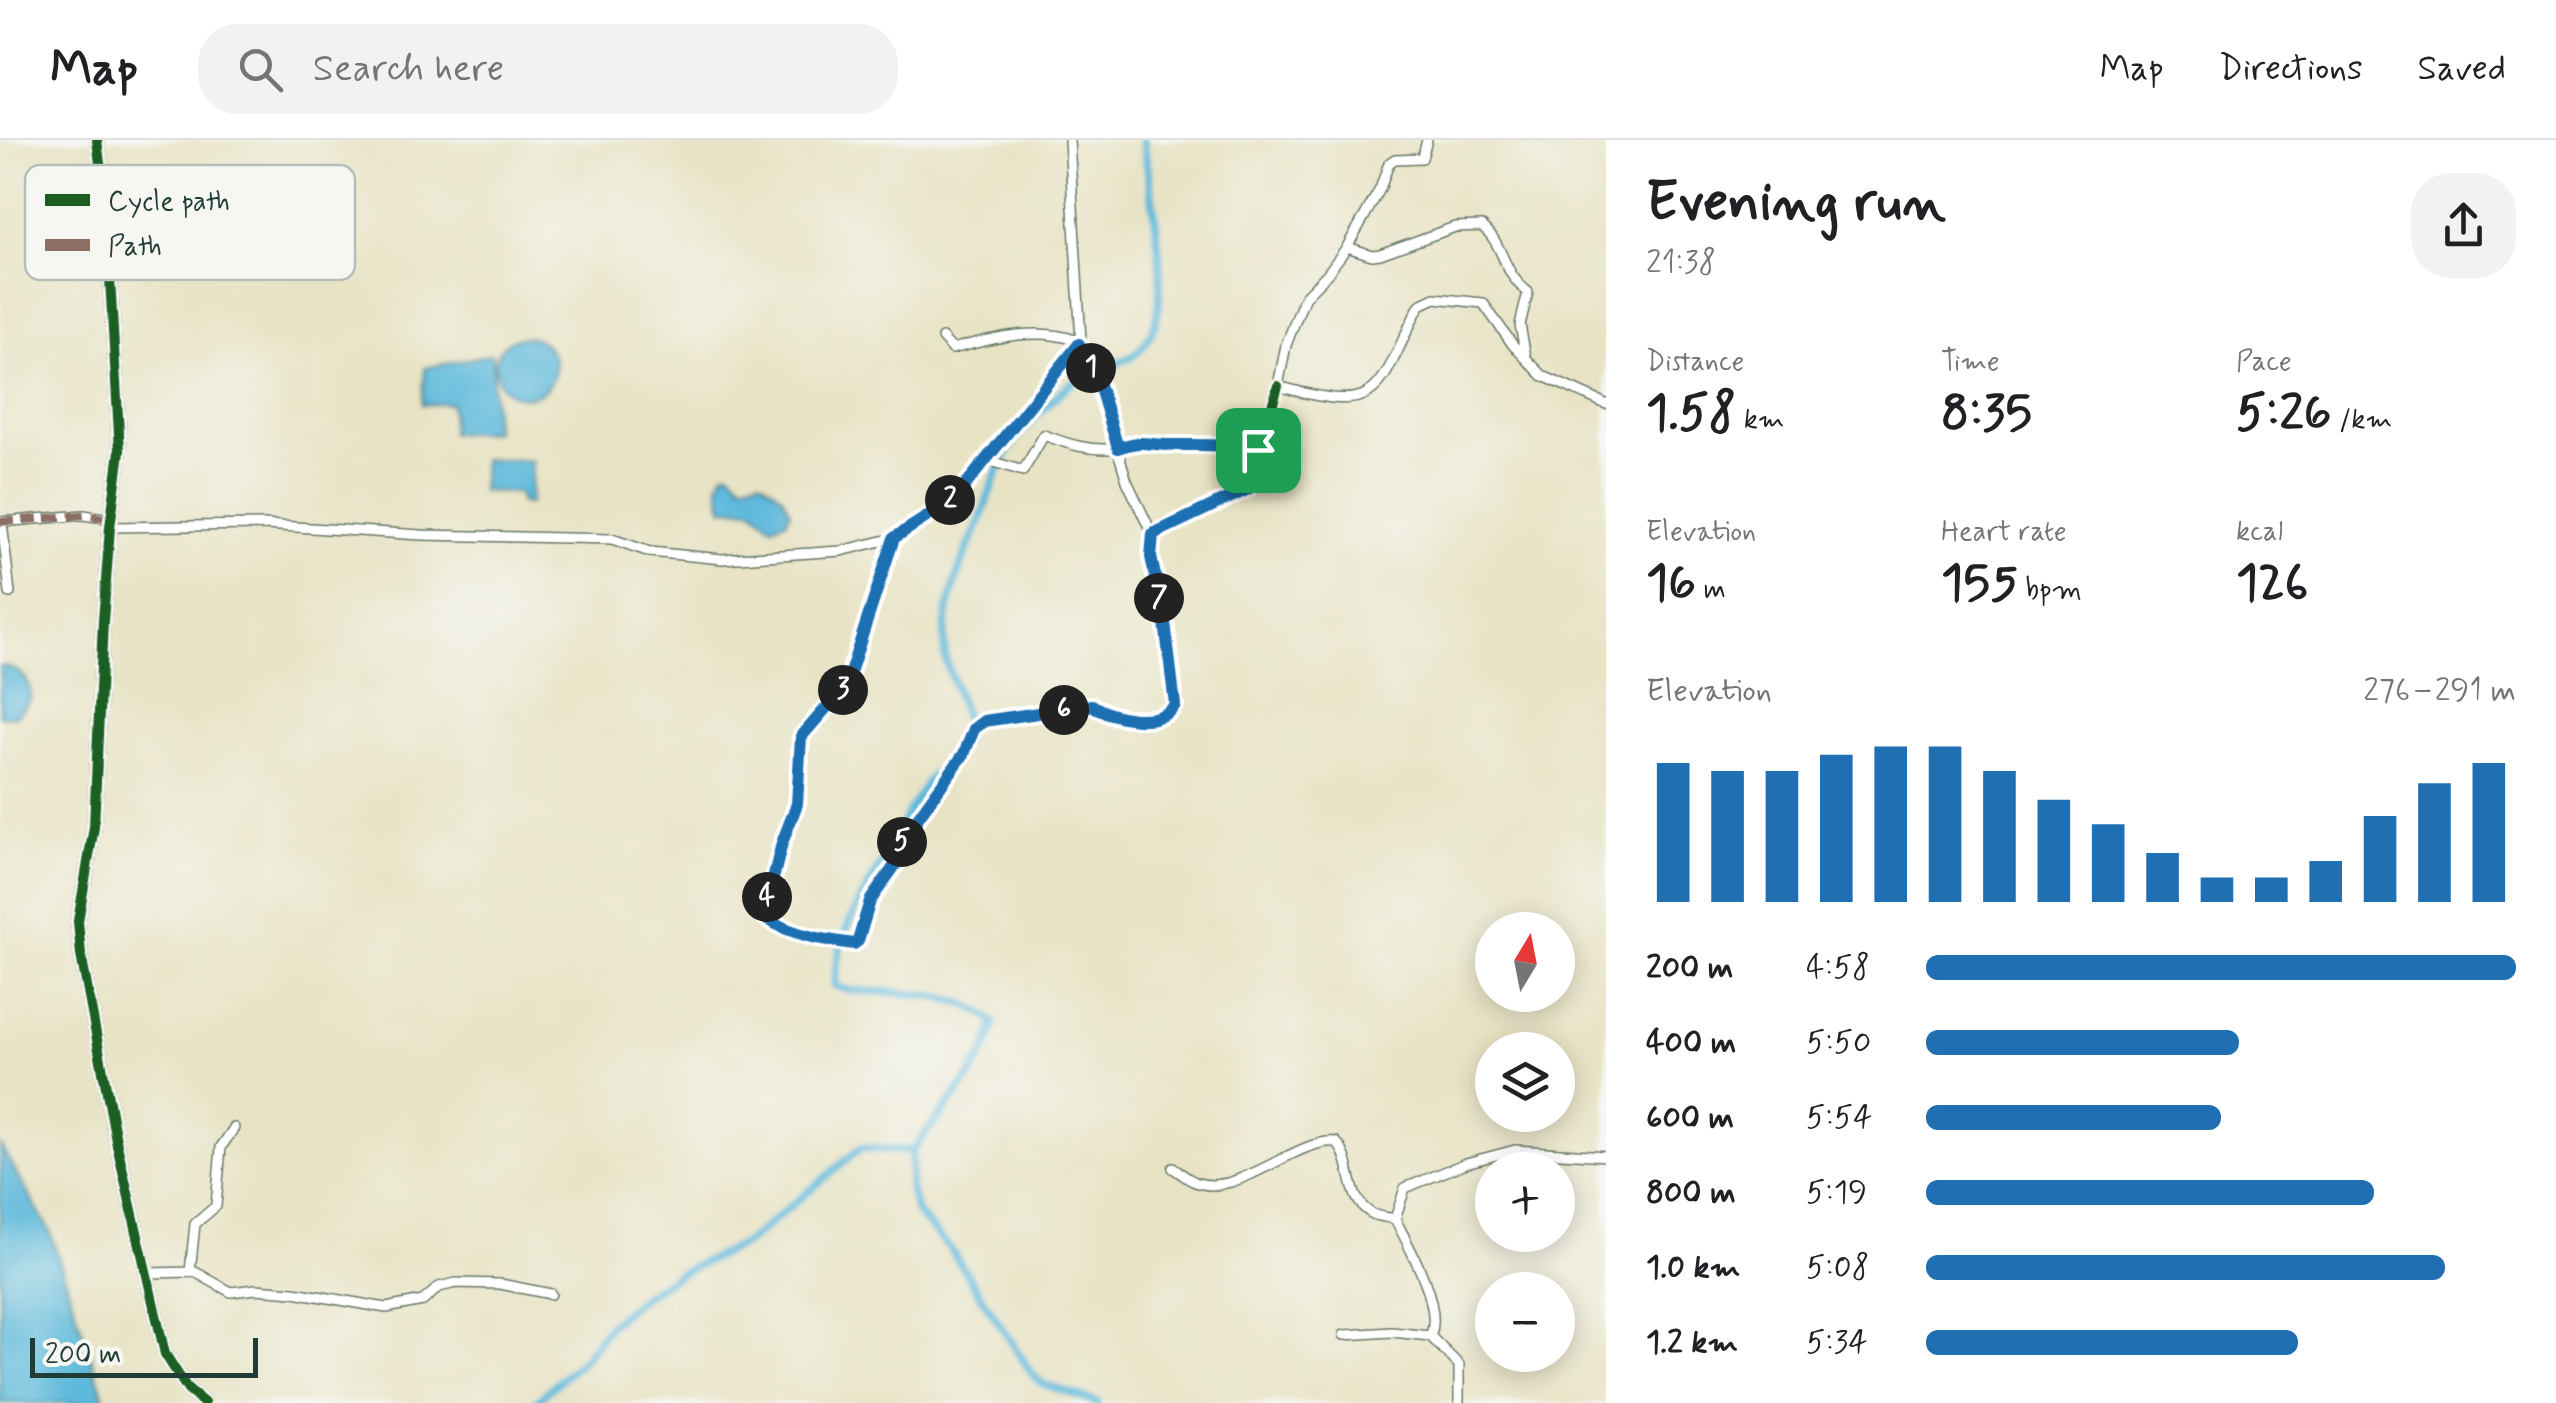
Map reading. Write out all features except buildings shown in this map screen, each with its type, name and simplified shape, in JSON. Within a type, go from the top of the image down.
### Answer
[{"type":"street","points":[[97,140],[100,165]]},
{"type":"street","points":[[10,593],[1,522],[84,514],[110,523],[612,539],[650,552],[722,559],[841,551],[894,538],[964,487],[1079,344],[1082,324],[1068,140]]},
{"type":"street","points":[[1153,536],[1248,489],[1298,309],[1347,247],[1380,189],[1389,164],[1395,158],[1422,158],[1427,140]]},
{"type":"street","points":[[1347,247],[1372,256],[1455,227],[1482,226],[1494,235],[1514,282],[1528,292],[1520,325],[1526,359]]},
{"type":"street","points":[[111,280],[120,451],[110,523],[94,827],[78,921],[90,1014],[165,1354],[188,1390],[204,1403]]},
{"type":"street","points":[[1278,386],[1330,399],[1353,401],[1362,396],[1384,379],[1420,305],[1435,298],[1483,303],[1543,376],[1606,404]]},
{"type":"street","points":[[894,538],[846,685],[801,737],[797,804],[782,843],[766,907],[766,918],[778,926],[854,944],[870,901],[896,864],[897,851],[909,830],[964,754],[974,729],[984,721],[1092,705],[1109,717],[1168,715],[1175,705],[1155,582],[1153,536],[1128,481],[1098,381],[1079,344],[1060,335],[1032,334],[952,349],[942,338]]},
{"type":"street","points":[[984,459],[1024,471],[1044,434],[1067,444],[1106,450],[1146,441],[1167,445],[1216,442],[1258,450]]},
{"type":"street","points":[[190,1272],[195,1224],[216,1206],[221,1148],[234,1128]]},
{"type":"street","points":[[1172,1168],[1196,1184],[1242,1179],[1296,1152],[1327,1141],[1336,1142],[1344,1150],[1356,1200],[1373,1215],[1395,1219]]},
{"type":"street","points":[[1430,1336],[1435,1318],[1431,1300],[1395,1219],[1405,1188],[1466,1163],[1514,1150],[1606,1156]]},
{"type":"street","points":[[148,1274],[190,1272],[231,1292],[294,1292],[386,1308],[423,1301],[438,1287],[456,1283],[500,1284],[551,1294]]},
{"type":"street","points":[[1344,1335],[1392,1332],[1430,1336],[1458,1365],[1458,1403]]},
{"type":"water","points":[[525,337],[546,346],[555,367],[546,388],[525,397],[504,388],[495,367],[504,346]]},
{"type":"water","points":[[492,354],[494,431],[451,434],[451,403],[422,405],[425,368]]},
{"type":"water","points":[[483,459],[532,461],[530,504],[521,503],[518,493],[481,491]]},
{"type":"water","points":[[729,471],[743,484],[760,479],[782,495],[790,511],[787,520],[772,526],[753,509],[723,508],[719,485],[723,473]]},
{"type":"water","points":[[0,666],[18,672],[29,685],[31,698],[17,715],[0,716]]},
{"type":"water","points":[[0,1145],[50,1232],[106,1403],[0,1403]]},
{"type":"waterway","points":[[534,1403],[584,1359],[611,1323],[645,1295],[680,1273],[746,1243],[861,1148],[912,1151],[972,1073],[990,1040],[994,1023],[964,1004],[925,995],[847,990],[835,986],[836,970],[854,913],[914,803],[928,781],[956,753],[966,733],[945,655],[946,621],[957,576],[1002,461],[1057,395],[1086,374],[1128,359],[1146,343],[1153,329],[1158,311],[1160,263],[1143,140]]},
{"type":"waterway","points":[[912,1151],[910,1187],[916,1212],[951,1250],[1033,1375],[1043,1384],[1098,1403]]},
{"type":"marked path","points":[[0,522],[84,515],[111,519]]},
{"type":"cycle path","points":[[97,140],[100,165]]},
{"type":"cycle path","points":[[110,280],[120,451],[103,621],[94,827],[78,921],[117,1145],[165,1354],[188,1390],[204,1403]]},
{"type":"cycle path","points":[[894,538],[846,685],[801,737],[797,804],[782,843],[766,907],[766,918],[792,931],[854,945],[870,901],[896,864],[897,851],[909,830],[963,754],[974,729],[984,721],[1092,705],[1109,717],[1169,715],[1175,683],[1153,574],[1153,534],[1247,489],[1278,386]]},
{"type":"route","points":[[1079,344],[1098,381],[1118,448],[1136,441],[1167,445],[1216,442],[1258,450],[1248,489],[1153,534],[1151,557],[1165,622],[1175,705],[1168,715],[1109,717],[1092,705],[984,721],[974,729],[964,754],[909,830],[897,851],[896,864],[870,901],[858,941],[854,944],[812,937],[766,918],[768,893],[797,804],[801,737],[846,685],[894,538],[964,487],[1079,344]]}]
